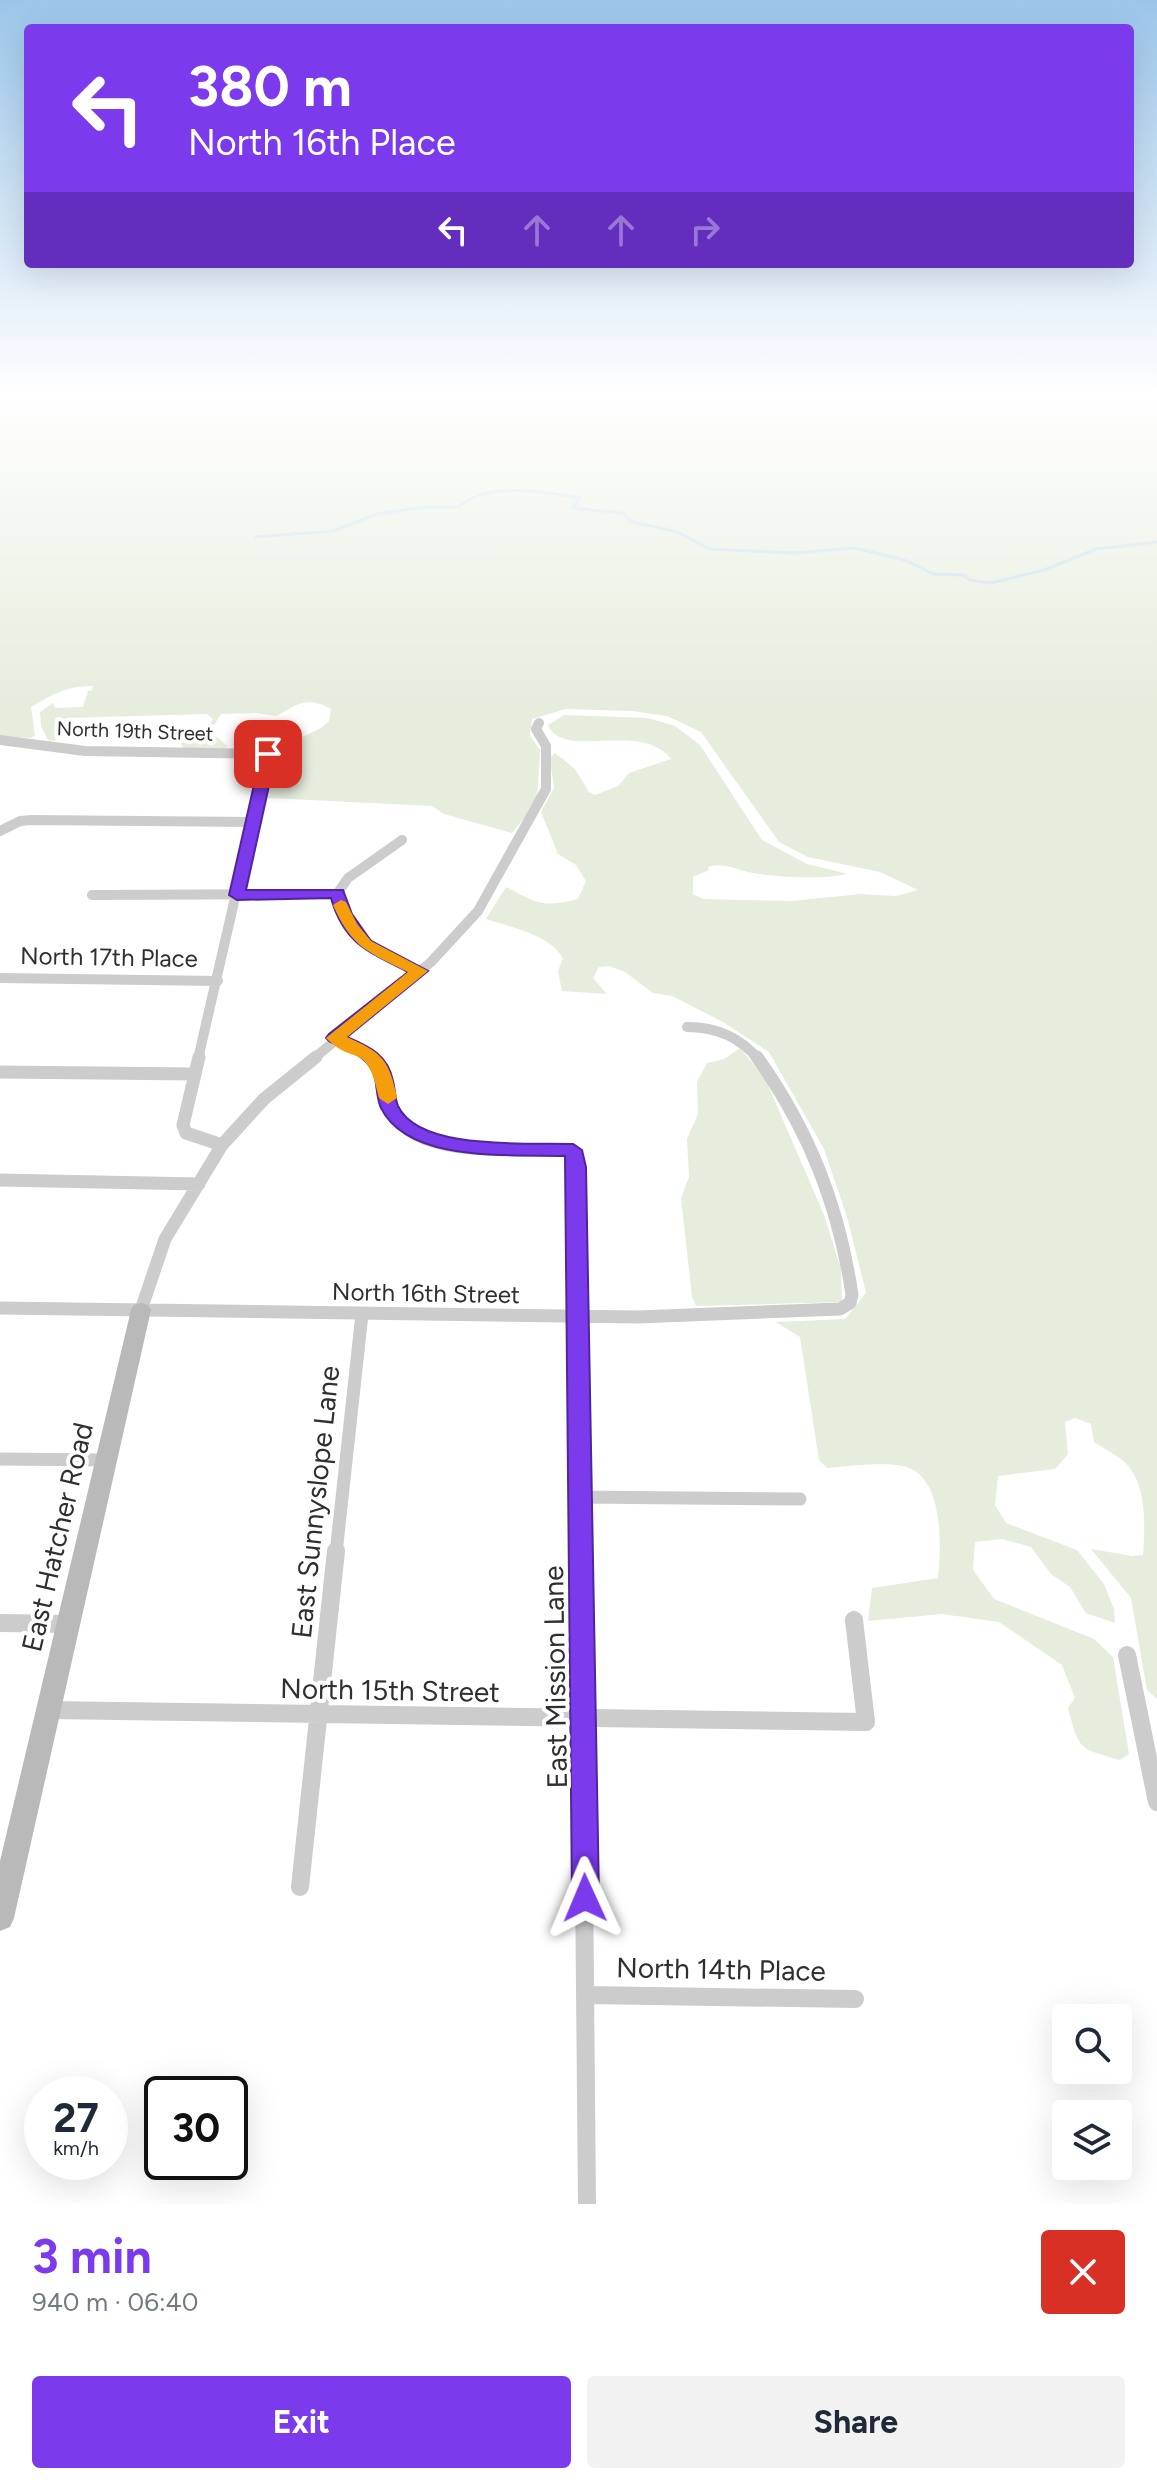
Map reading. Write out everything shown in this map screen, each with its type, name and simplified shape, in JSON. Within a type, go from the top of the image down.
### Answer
[{"type":"street","points":[[141,1310],[165,1239],[222,1145],[264,1099],[420,971],[466,927],[478,911],[546,789],[546,746],[536,729],[539,723]]},
{"type":"street","name":"North 19th Street","points":[[0,740],[85,751],[268,754],[253,822]]},
{"type":"street","points":[[0,831],[20,821],[253,822],[183,1125],[186,1133],[197,1139],[222,1145]]},
{"type":"street","points":[[402,840],[349,876],[340,884],[337,894],[344,915],[365,944],[420,971]]},
{"type":"street","points":[[92,895],[337,894]]},
{"type":"street","name":"North 17th Place","points":[[0,978],[218,981]]},
{"type":"street","name":"North 16th Street","points":[[0,1308],[578,1317],[683,1317],[784,1309],[840,1309],[850,1303],[852,1295],[831,1193],[767,1068],[751,1049],[730,1035],[707,1026],[687,1027]]},
{"type":"street","name":"East Mission Lane","points":[[335,1038],[368,1053],[381,1068],[390,1107],[403,1125],[423,1136],[460,1146],[573,1150],[577,1167],[587,2204]]},
{"type":"street","points":[[0,1072],[194,1074]]},
{"type":"street","points":[[0,1180],[199,1184]]},
{"type":"street","name":"East Hatcher Road","points":[[0,1918],[141,1310]]},
{"type":"street","name":"East Sunnyslope Lane","points":[[300,1887],[362,1314]]},
{"type":"street","points":[[0,1459],[106,1460]]},
{"type":"street","points":[[581,1497],[800,1499]]},
{"type":"street","name":"North 15th Street","points":[[48,1710],[866,1722],[854,1620]]},
{"type":"street","points":[[0,1623],[69,1624]]},
{"type":"street","points":[[1127,1655],[1157,1802]]},
{"type":"street","name":"North 14th Place","points":[[586,1995],[855,1999]]},
{"type":"green space","points":[[0,500],[1157,500],[1157,1699],[1147,1690],[1131,1598],[1091,1549],[1143,1555],[1144,1517],[1140,1491],[1130,1468],[1094,1442],[1091,1424],[1075,1418],[1065,1422],[1068,1454],[1055,1469],[998,1476],[995,1505],[1006,1523],[1077,1550],[1104,1584],[1114,1609],[1115,1623],[1086,1613],[1070,1587],[1051,1574],[1031,1547],[1002,1539],[975,1542],[973,1570],[994,1599],[1094,1639],[1113,1657],[1129,1754],[1120,1760],[1082,1745],[1068,1708],[1075,1698],[1062,1665],[999,1622],[942,1614],[868,1621],[872,1588],[938,1578],[940,1549],[937,1514],[927,1483],[917,1472],[903,1466],[885,1464],[827,1468],[819,1460],[800,1337],[776,1322],[845,1319],[866,1293],[847,1217],[824,1149],[769,1052],[723,1022],[672,996],[653,993],[625,972],[609,966],[599,967],[593,978],[607,994],[562,991],[558,971],[563,958],[557,950],[528,932],[486,919],[506,887],[533,900],[556,903],[578,899],[586,881],[576,865],[558,854],[541,812],[554,788],[550,758],[555,753],[575,769],[589,792],[595,795],[618,786],[629,773],[671,759],[658,748],[642,742],[569,740],[556,735],[548,725],[564,715],[648,718],[675,726],[700,745],[762,840],[807,864],[848,874],[792,877],[758,874],[727,866],[708,867],[709,870],[693,877],[693,894],[703,899],[791,901],[861,894],[896,896],[918,890],[880,872],[808,857],[779,842],[701,732],[667,716],[632,711],[566,709],[532,719],[530,736],[540,750],[537,802],[512,833],[444,814],[432,806],[268,798],[273,765],[280,749],[329,721],[331,709],[314,703],[295,706],[276,716],[221,714],[210,732],[228,746],[225,749],[184,749],[177,738],[207,730],[213,719],[207,714],[67,718],[60,721],[55,741],[48,740],[41,726],[40,712],[53,703],[55,708],[83,707],[93,686],[84,686],[60,692],[31,707],[35,735],[31,738],[0,736]]},
{"type":"green space","points":[[740,1048],[765,1078],[824,1215],[841,1269],[842,1302],[696,1306],[692,1297],[681,1198],[689,1177],[687,1139],[698,1114],[697,1082],[707,1063],[724,1059]]},
{"type":"waterway","points":[[255,537],[333,531],[377,514],[425,507],[459,507],[470,500]]},
{"type":"waterway","points":[[579,500],[572,508],[622,513],[632,522],[678,532],[709,549],[795,553],[854,548],[905,560],[933,574],[963,575],[970,580],[991,583],[1044,570],[1096,549],[1157,542]]},
{"type":"slow traffic","points":[[341,905],[350,925],[365,944],[420,971],[335,1038],[368,1053],[381,1068],[388,1098]]},
{"type":"route","points":[[268,754],[237,895],[337,894],[344,915],[365,944],[420,971],[335,1038],[368,1053],[381,1068],[390,1107],[403,1125],[423,1136],[439,1143],[460,1146],[573,1150],[577,1167],[585,1898]]}]
